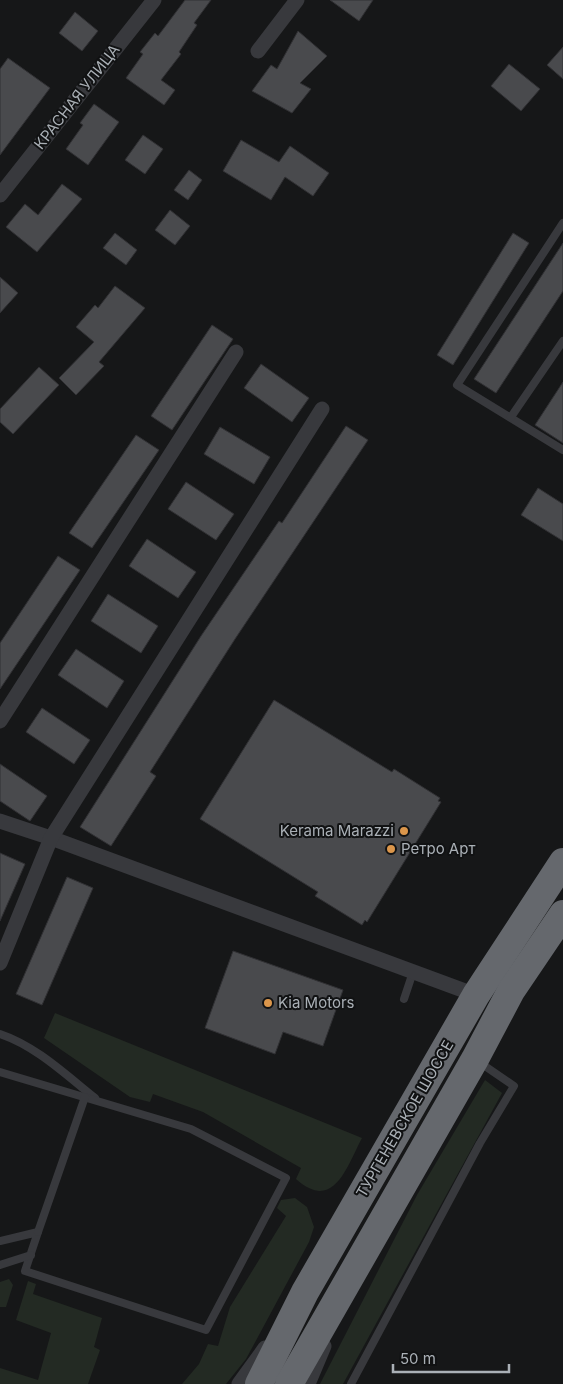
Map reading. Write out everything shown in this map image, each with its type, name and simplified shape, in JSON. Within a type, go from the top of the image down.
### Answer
[{"type":"highway","name":"ТУРГЕНЕВСКОЕ ШОССЕ","points":[[259,1384],[305,1292],[476,995],[563,862]]},
{"type":"highway","name":"ТУРГЕНЕВСКОЕ ШОССЕ","points":[[289,1384],[475,1059],[511,992],[563,914]]},
{"type":"street","name":"КРАСНАЯ УЛИЦА","points":[[0,195],[154,0]]},
{"type":"street","points":[[258,51],[297,0]]},
{"type":"street","points":[[0,721],[236,352]]},
{"type":"street","points":[[0,963],[51,838],[322,409]]},
{"type":"street","points":[[0,821],[51,838],[476,995]]},
{"type":"street","points":[[308,1384],[357,1267]]},
{"type":"street","points":[[240,1384],[305,1292]]},
{"type":"lane","points":[[563,223],[457,385],[511,416],[563,450]]},
{"type":"lane","points":[[511,416],[563,341]]},
{"type":"lane","points":[[404,1000],[414,972]]},
{"type":"lane","points":[[0,1034],[44,1057],[98,1101]]},
{"type":"lane","points":[[351,1384],[480,1143],[514,1086],[475,1059]]},
{"type":"lane","points":[[0,1072],[191,1128],[286,1178],[206,1330],[25,1271],[85,1097]]},
{"type":"lane","points":[[0,1241],[38,1232]]},
{"type":"lane","points":[[0,1265],[31,1255]]},
{"type":"shaded area","points":[[55,1013],[362,1138],[338,1182],[330,1188],[320,1191],[309,1188],[296,1179],[301,1168],[203,1112],[153,1094],[150,1102],[130,1097],[44,1038]]},
{"type":"shaded area","points":[[485,1080],[502,1093],[343,1384],[320,1384],[417,1195]]},
{"type":"shaded area","points":[[295,1198],[307,1207],[314,1227],[309,1242],[246,1359],[226,1384],[182,1384],[199,1364],[208,1344],[218,1346],[230,1307],[286,1216],[277,1208],[281,1200]]},
{"type":"shaded area","points":[[9,1279],[13,1285],[6,1307],[0,1307],[0,1282]]},
{"type":"shaded area","points":[[28,1281],[36,1284],[33,1294],[102,1318],[94,1347],[100,1350],[88,1384],[0,1384],[0,1368],[38,1380],[51,1333],[16,1320]]},
{"type":"building","points":[[185,0],[211,0],[194,23],[197,25],[179,52],[181,54],[161,80],[175,90],[164,105],[126,78],[143,54],[140,52],[155,33],[158,36]]},
{"type":"building","points":[[330,0],[373,0],[359,21]]},
{"type":"building","points":[[75,12],[98,31],[82,51],[59,33]]},
{"type":"building","points":[[298,31],[327,56],[300,83],[311,89],[292,113],[252,91],[271,65],[277,69]]},
{"type":"building","points":[[563,47],[563,79],[547,65]]},
{"type":"building","points":[[8,58],[50,88],[0,155],[0,69]]},
{"type":"building","points":[[509,64],[540,89],[521,111],[491,86]]},
{"type":"building","points":[[94,104],[119,122],[88,165],[66,149],[83,125],[80,123]]},
{"type":"building","points":[[143,135],[163,149],[145,174],[125,160]]},
{"type":"building","points":[[241,140],[279,162],[290,146],[329,173],[313,196],[285,177],[271,200],[223,171]]},
{"type":"building","points":[[189,170],[202,180],[188,200],[174,190]]},
{"type":"building","points":[[62,184],[82,199],[37,252],[6,227],[25,204],[38,215]]},
{"type":"building","points":[[170,210],[190,226],[175,245],[155,230]]},
{"type":"building","points":[[115,233],[137,250],[126,265],[103,248]]},
{"type":"building","points":[[513,233],[529,243],[453,365],[437,355]]},
{"type":"building","points":[[563,243],[563,291],[496,393],[474,379]]},
{"type":"building","points":[[0,277],[18,293],[0,313]]},
{"type":"building","points":[[115,286],[145,308],[99,362],[104,366],[76,395],[59,378],[94,342],[76,327],[95,305],[98,308]]},
{"type":"building","points":[[212,325],[233,339],[172,430],[151,416]]},
{"type":"building","points":[[261,364],[309,398],[292,422],[244,388]]},
{"type":"building","points":[[39,367],[59,385],[13,434],[0,422],[0,409]]},
{"type":"building","points":[[563,382],[563,443],[535,425]]},
{"type":"building","points":[[346,426],[368,440],[235,639],[150,772],[156,776],[111,846],[80,827],[201,636],[279,521],[282,523]]},
{"type":"building","points":[[220,427],[270,457],[254,484],[204,454]]},
{"type":"building","points":[[136,435],[159,450],[92,548],[69,533]]},
{"type":"building","points":[[186,482],[234,514],[216,540],[168,509]]},
{"type":"building","points":[[538,488],[563,504],[563,541],[521,515]]},
{"type":"building","points":[[147,539],[196,572],[178,598],[129,566]]},
{"type":"building","points":[[58,556],[80,570],[0,689],[0,643]]},
{"type":"building","points":[[108,594],[158,626],[141,653],[91,621]]},
{"type":"building","points":[[76,649],[124,681],[107,708],[58,675]]},
{"type":"building","points":[[274,700],[392,772],[394,769],[440,798],[438,801],[441,802],[367,922],[365,920],[362,925],[315,896],[318,892],[200,819]]},
{"type":"building","points":[[42,708],[90,740],[74,764],[26,732]]},
{"type":"building","points":[[0,764],[47,796],[30,821],[0,801]]},
{"type":"building","points":[[0,853],[25,864],[0,921]]},
{"type":"building","points":[[67,877],[93,888],[42,1005],[16,994]]},
{"type":"building","points":[[233,951],[343,990],[323,1046],[283,1032],[275,1054],[205,1028]]},
{"type":"place","name":"Kerama Marazzi","points":[[404,831]]},
{"type":"place","name":"Ретро Арт","points":[[391,849]]},
{"type":"place","name":"Kia Motors","points":[[268,1003]]}]
